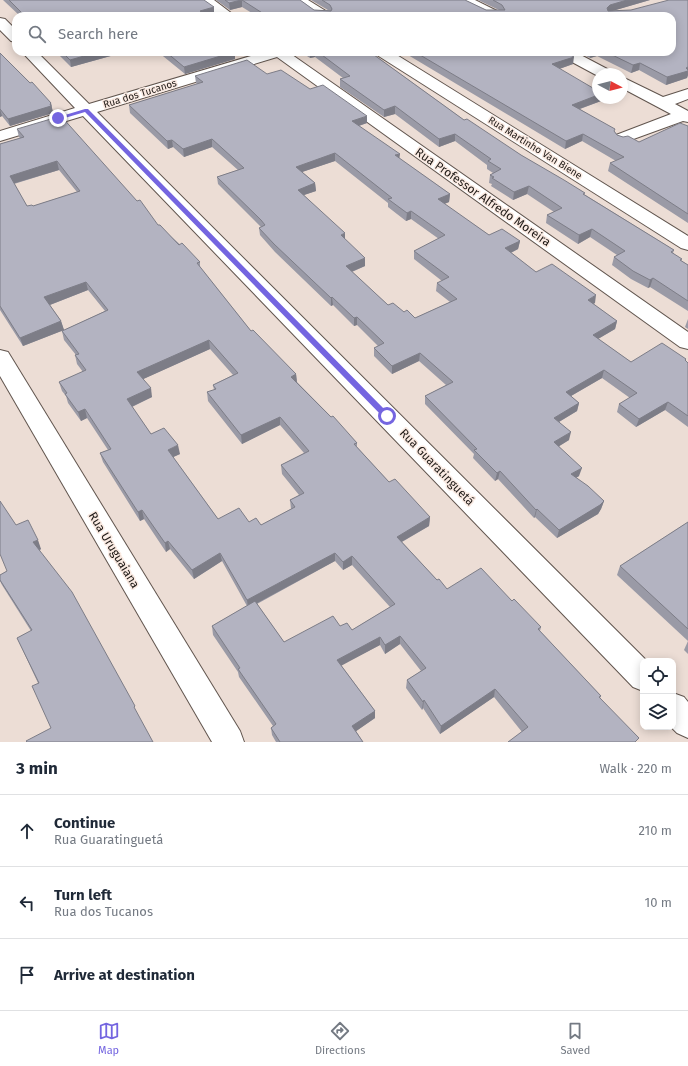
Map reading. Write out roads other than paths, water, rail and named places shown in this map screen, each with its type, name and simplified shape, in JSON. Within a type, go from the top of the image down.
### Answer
[{"type":"street","points":[[205,0],[222,12]]},
{"type":"street","points":[[299,0],[318,12]]},
{"type":"street","points":[[466,0],[488,12]]},
{"type":"street","points":[[0,22],[12,34]]},
{"type":"street","name":"Rua Guaratinguetá","points":[[33,56],[640,674]]},
{"type":"street","name":"Rua dos Tucanos","points":[[0,136],[266,56]]},
{"type":"street","name":"Rua Professor Alfredo Moreira","points":[[285,56],[688,342]]},
{"type":"street","name":"Rua Martinho Van Biene","points":[[388,56],[688,244]]},
{"type":"street","points":[[572,56],[595,68]]},
{"type":"street","points":[[628,85],[686,116]]},
{"type":"street","points":[[662,103],[688,94]]},
{"type":"street","points":[[622,138],[686,116]]},
{"type":"street","name":"Rua Uruguaiana","points":[[0,357],[229,742]]},
{"type":"street","points":[[676,710],[688,723]]}]
